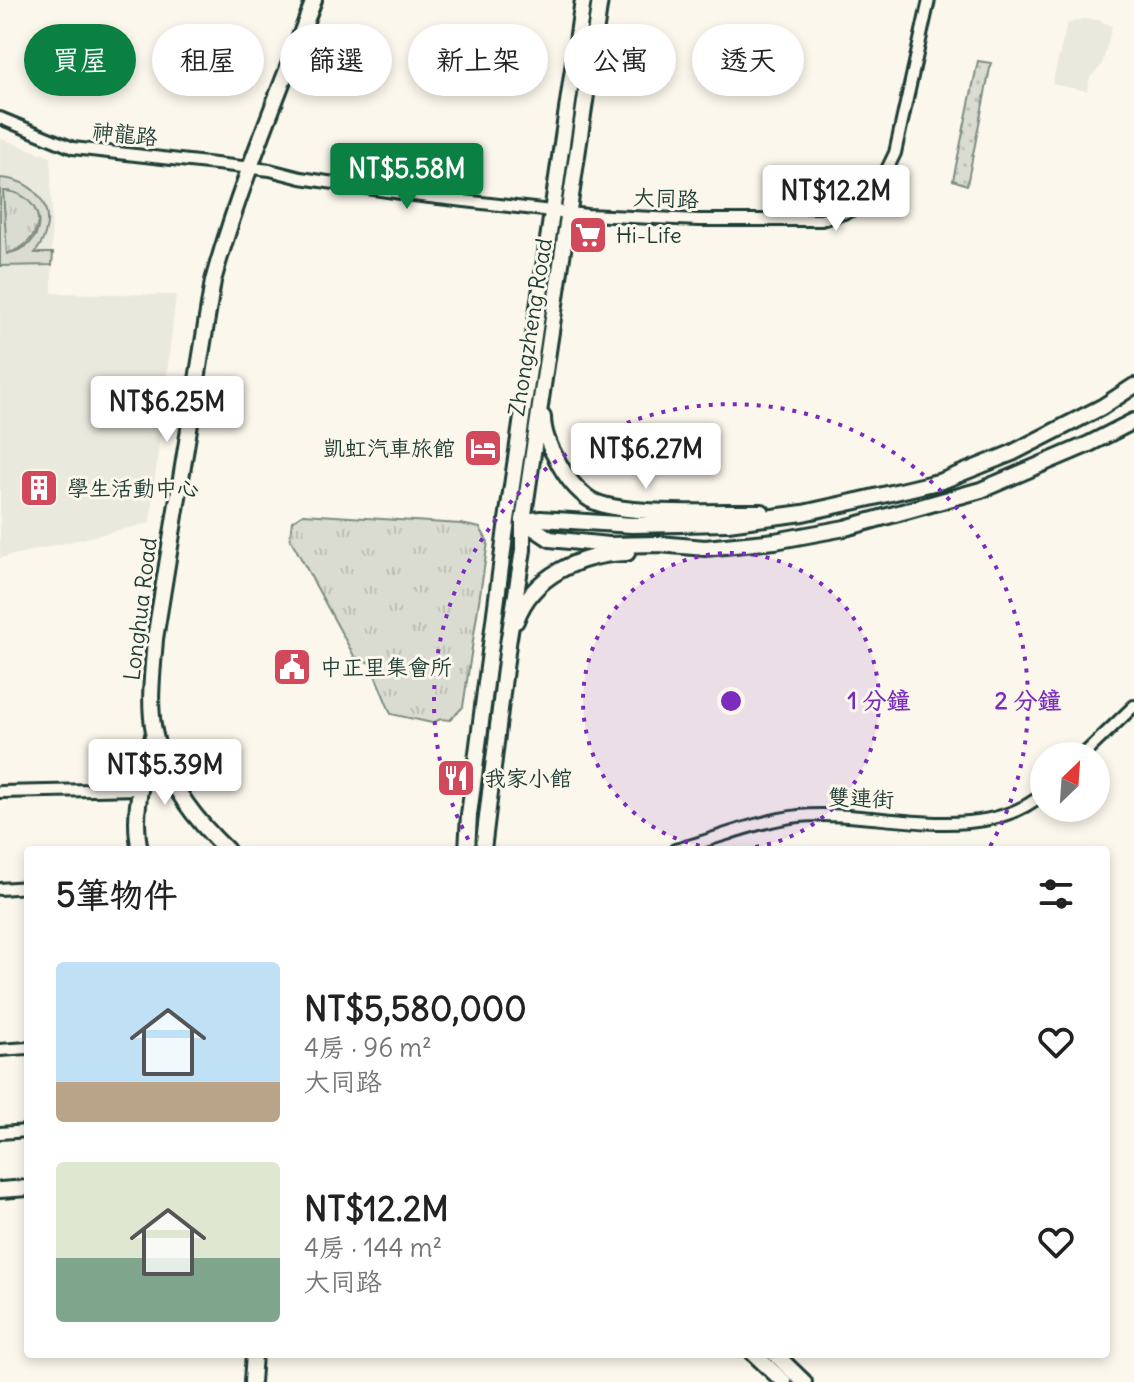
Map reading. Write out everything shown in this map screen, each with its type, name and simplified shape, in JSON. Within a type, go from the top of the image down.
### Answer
[{"type":"main road","name":"Longhua Road","points":[[223,846],[190,811],[174,786],[154,731],[152,683],[155,639],[213,281],[250,167],[314,0]]},
{"type":"main road","name":"Zhongzheng Road","points":[[483,846],[508,644],[523,550],[523,521],[544,384],[583,0]]},
{"type":"main road","name":"Zhongzheng Road","points":[[467,846],[507,520],[600,0]]},
{"type":"main road","points":[[544,384],[543,425],[553,452],[566,477],[591,500],[608,506],[639,510],[803,513]]},
{"type":"main road","points":[[523,521],[541,519],[632,525],[728,523],[803,513],[942,481],[1012,453],[1102,407],[1134,386]]},
{"type":"main road","points":[[508,644],[519,611],[542,581],[568,565],[615,553],[665,553],[775,541],[913,511],[981,490],[1089,444],[1134,421]]},
{"type":"main road","points":[[523,521],[550,539],[608,545],[659,544],[705,548]]},
{"type":"main road","points":[[140,846],[137,813],[154,731]]},
{"type":"main road","points":[[0,1190],[24,1188]]},
{"type":"main road","points":[[252,1382],[254,1358]]},
{"type":"main road","points":[[758,1358],[784,1382]]},
{"type":"main road","points":[[779,1358],[804,1382]]},
{"type":"street","name":"大同路","points":[[250,167],[421,196],[561,212],[699,220],[821,220],[850,211],[879,186],[895,153],[929,0]]},
{"type":"street","name":"神龍路","points":[[0,118],[73,148],[250,167]]},
{"type":"street","points":[[1097,742],[1134,706]]},
{"type":"street","points":[[0,792],[140,789]]},
{"type":"street","name":"雙連街","points":[[688,846],[764,822],[802,816],[981,821],[1011,814],[1030,802]]},
{"type":"street","points":[[0,889],[24,887]]},
{"type":"street","points":[[0,1050],[24,1048]]},
{"type":"street","points":[[0,1133],[24,1131]]},
{"type":"shaded area","points":[[1082,19],[1099,20],[1112,27],[1102,65],[1090,77],[1087,91],[1052,84],[1067,24]]},
{"type":"shaded area","points":[[0,138],[51,157],[52,293],[176,295],[150,523],[0,558]]},
{"type":"green space","points":[[978,61],[991,63],[967,185],[953,180]]},
{"type":"green space","points":[[0,178],[15,180],[37,194],[47,215],[47,227],[35,253],[53,253],[52,265],[0,266]],"holes":[[[3,191],[13,192],[29,201],[38,217],[38,225],[30,243],[7,254]]]},
{"type":"green space","points":[[3,191],[28,199],[38,217],[31,239],[21,248],[6,254]]},
{"type":"green space","points":[[303,514],[461,524],[480,528],[488,542],[463,707],[450,720],[441,719],[432,723],[391,714],[370,663],[354,656],[290,538],[292,521]]},
{"type":"place","name":"Hi-Life","points":[[588,235]]},
{"type":"place","name":"凱虹汽車旅館","points":[[483,448]]},
{"type":"place","name":"學生活動中心","points":[[39,488]]},
{"type":"place","name":"中正里集會所","points":[[292,667]]},
{"type":"place","name":"我家小館","points":[[456,778]]}]
